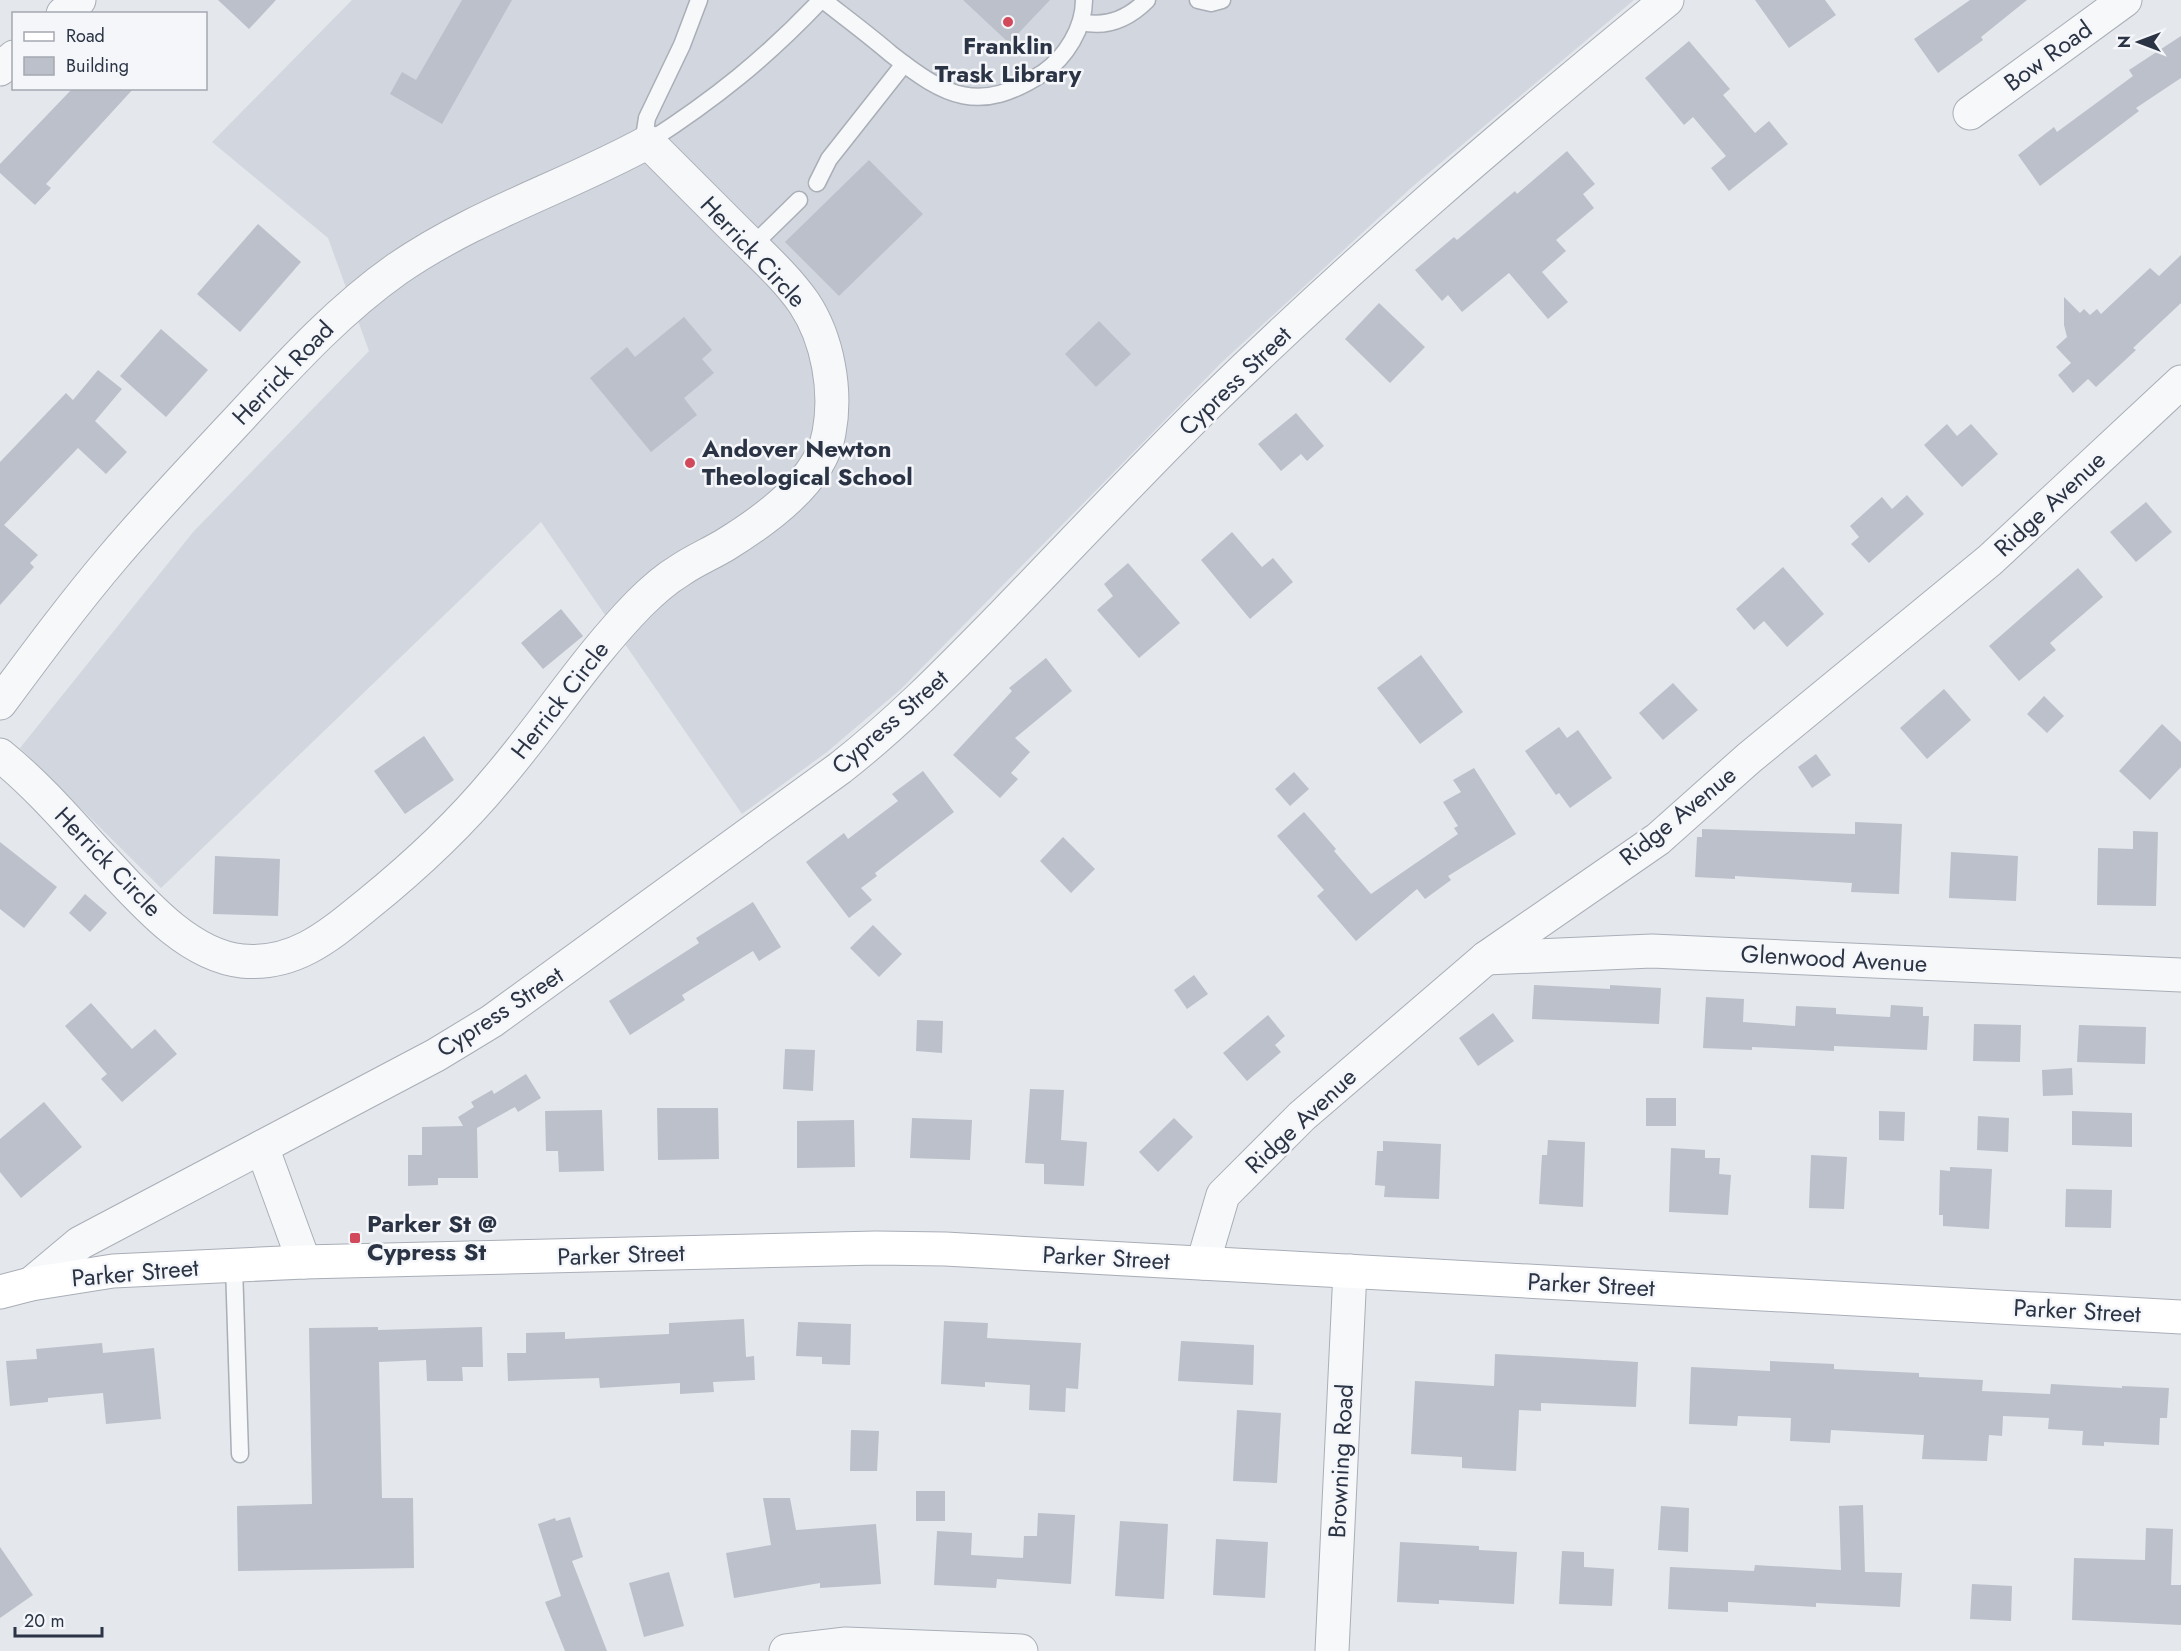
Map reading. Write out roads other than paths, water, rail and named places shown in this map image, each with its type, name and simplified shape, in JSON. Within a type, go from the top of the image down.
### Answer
[{"type":"main road","name":"Parker Street","points":[[31,1284],[113,1271],[304,1262],[876,1248],[945,1249],[2181,1317]]},
{"type":"main road","name":"Cypress Street","points":[[0,1292],[31,1284]]},
{"type":"street","points":[[65,12],[79,0]]},
{"type":"street","name":"Cypress Street","points":[[31,1284],[80,1243],[436,1055],[492,1021],[868,746],[939,682],[1234,379],[1426,203],[1667,0]]},
{"type":"street","name":"Bow Road","points":[[1970,113],[2125,0]]},
{"type":"street","points":[[0,69],[12,59]]},
{"type":"street","name":"Herrick Circle","points":[[0,754],[33,784],[148,906],[195,943],[225,957],[258,961],[286,957],[313,945],[398,880],[457,824],[518,753],[589,660],[640,602],[677,572],[741,535],[800,487],[820,460],[830,432],[832,398],[827,358],[812,317],[797,294],[648,142]]},
{"type":"street","name":"Herrick Road","points":[[0,703],[133,533],[308,345],[345,309],[396,270],[450,237],[514,204],[621,157],[648,142]]},
{"type":"street","name":"Ridge Avenue","points":[[1203,1263],[1223,1196],[1302,1116],[1486,958],[1658,839],[1749,758],[1990,560],[2181,382]]},
{"type":"street","name":"Glenwood Avenue","points":[[1486,958],[1652,951],[2181,975]]},
{"type":"street","points":[[262,1147],[304,1262]]},
{"type":"street","name":"Browning Road","points":[[1332,1651],[1350,1271]]},
{"type":"street","points":[[786,1651],[856,1644],[1022,1651]]},
{"type":"lane","points":[[699,0],[682,45],[650,111],[645,131],[648,142],[703,106],[754,66],[822,0],[919,76],[947,91],[978,97],[993,96],[1023,85],[1046,71],[1069,47],[1081,22],[1084,0]]},
{"type":"lane","points":[[1081,22],[1104,24],[1116,21],[1138,9],[1148,0]]},
{"type":"lane","points":[[1198,0],[1211,3],[1222,0]]},
{"type":"lane","points":[[817,183],[829,159],[904,64]]},
{"type":"lane","points":[[752,246],[799,200]]},
{"type":"lane","points":[[234,1266],[240,1454]]},
{"type":"place","name":"Franklin Trask Library","points":[[1008,22]]},
{"type":"place","name":"Andover Newton Theological School","points":[[690,463]]},
{"type":"place","name":"Parker St @ Cypress St","points":[[355,1238]]}]
